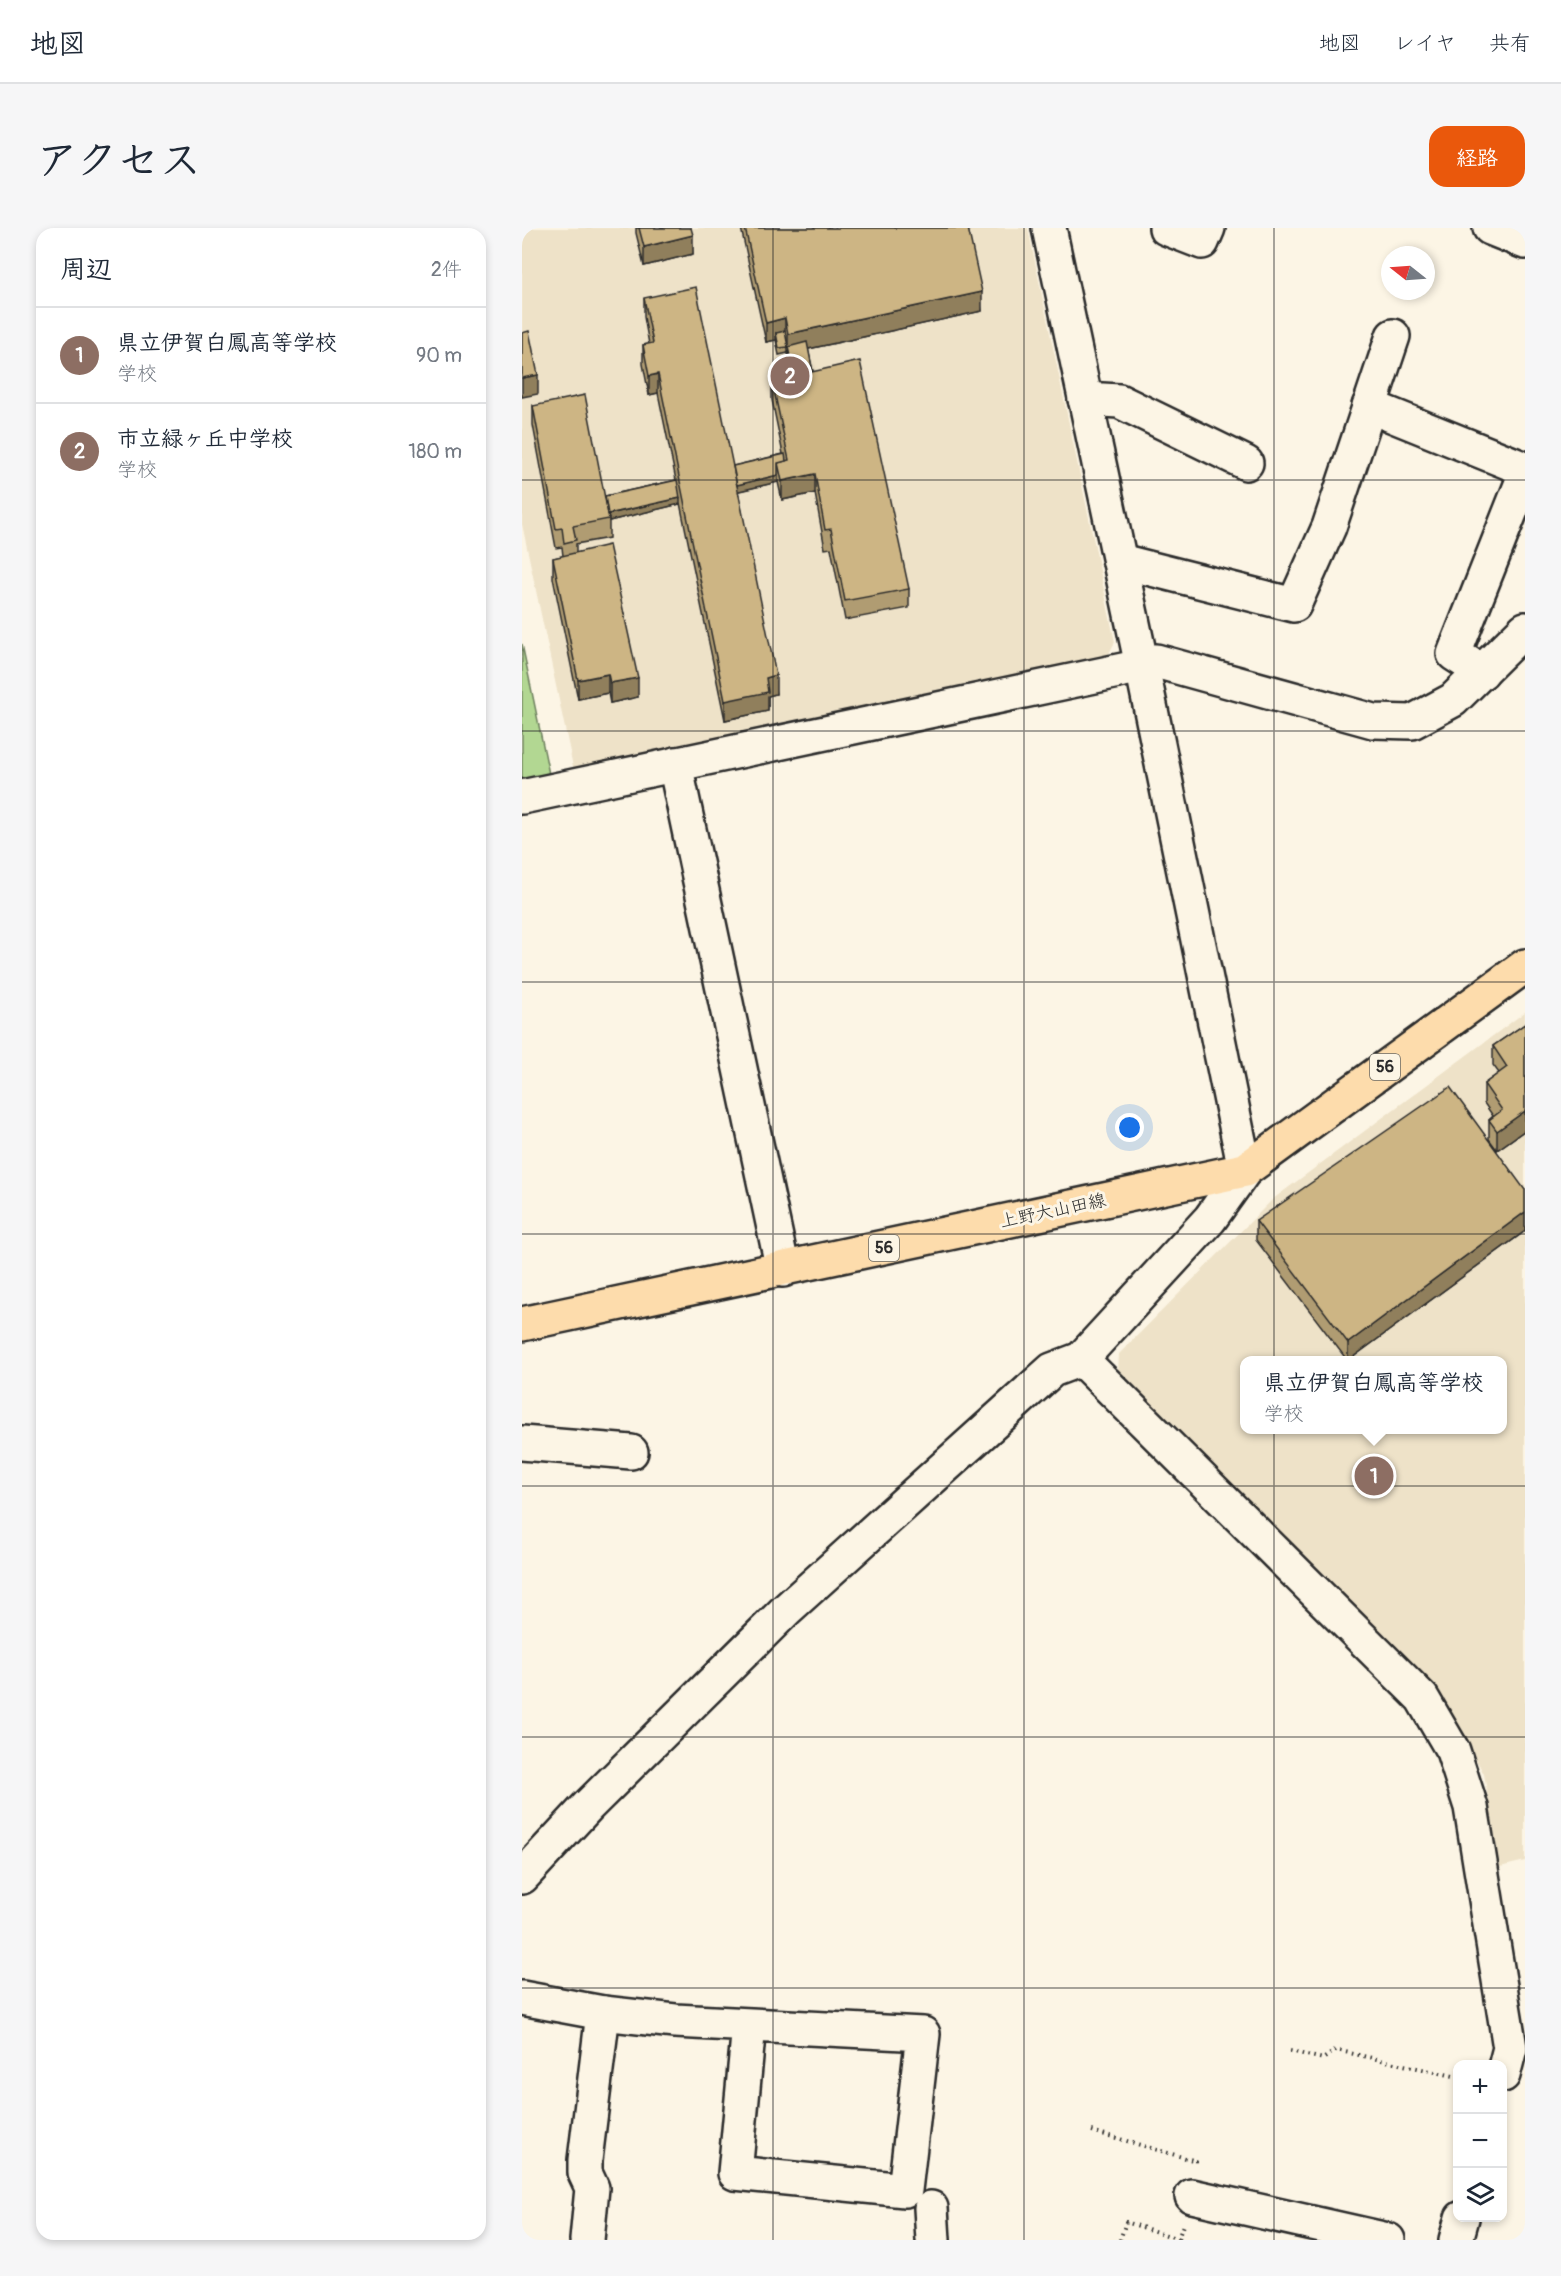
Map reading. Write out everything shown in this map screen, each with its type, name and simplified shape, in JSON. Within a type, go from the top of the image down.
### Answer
[{"type":"main road","name":"上野大山田線","points":[[522,1324],[1245,1170],[1525,966]]},
{"type":"street","points":[[522,1877],[588,1806],[786,1610],[1052,1370],[1081,1359],[1210,1219],[1245,1170],[1142,666],[1049,228]]},
{"type":"street","points":[[1166,228],[1202,242],[1208,228]]},
{"type":"street","points":[[1490,228],[1525,242]]},
{"type":"street","points":[[1120,561],[1294,605],[1329,526],[1393,336]]},
{"type":"street","points":[[1085,399],[1119,401],[1246,463]]},
{"type":"street","points":[[1369,406],[1525,469]]},
{"type":"street","points":[[1482,672],[1454,654],[1525,475]]},
{"type":"street","points":[[522,797],[1142,666],[1156,661],[1373,721],[1412,722],[1454,700],[1525,629]]},
{"type":"street","points":[[675,764],[783,1270]]},
{"type":"street","points":[[1081,1359],[1422,1698],[1453,1751],[1471,1807],[1510,2048],[1507,2060]]},
{"type":"street","points":[[522,1443],[631,1452]]},
{"type":"street","points":[[522,1998],[603,2013],[675,2021],[923,2034],[905,2190],[735,2173],[749,2025]]},
{"type":"street","points":[[587,2240],[592,2188],[585,2173],[585,2160],[603,2013]]},
{"type":"street","points":[[1192,2196],[1388,2240]]},
{"type":"street","points":[[931,2208],[933,2240]]},
{"type":"street","points":[[1455,2240],[1460,2222]]},
{"type":"path","points":[[1290,2051],[1323,2059],[1336,2050],[1453,2076]]},
{"type":"path","points":[[1092,2131],[1196,2161],[1192,2196]]},
{"type":"path","points":[[1120,2240],[1126,2222],[1182,2240]]},
{"type":"shaded area","points":[[522,228],[1028,228],[1115,642],[1104,663],[575,776],[522,524]]},
{"type":"shaded area","points":[[1525,1012],[1525,1861],[1500,1867],[1484,1774],[1453,1717],[1329,1579],[1118,1372],[1119,1354],[1273,1199]]},
{"type":"green space","points":[[522,644],[550,779],[522,784]]},
{"type":"building","points":[[639,228],[691,228],[693,235],[644,247]]},
{"type":"building","points":[[745,228],[968,228],[982,292],[788,334],[785,318],[766,323]]},
{"type":"building","points":[[696,287],[776,675],[766,678],[768,692],[725,701],[658,374],[649,376],[643,345],[653,343],[644,298]]},
{"type":"building","points":[[529,331],[538,375],[522,378],[522,333]]},
{"type":"building","points":[[785,331],[788,347],[779,348],[776,333]]},
{"type":"building","points":[[807,342],[813,372],[794,376],[788,347]]},
{"type":"building","points":[[860,361],[909,589],[845,601],[831,529],[825,530],[815,474],[782,481],[778,463],[789,460],[772,381]]},
{"type":"building","points":[[585,395],[609,519],[573,526],[576,540],[564,543],[562,528],[556,529],[533,406]]},
{"type":"building","points":[[785,454],[786,461],[778,463],[778,475],[737,485],[733,466]]},
{"type":"building","points":[[677,480],[680,498],[608,514],[605,496]]},
{"type":"building","points":[[609,545],[638,678],[610,683],[608,674],[578,680],[553,558]]},
{"type":"building","points":[[1525,1024],[1525,1111],[1497,1131],[1489,1120],[1502,1110],[1484,1084],[1507,1067],[1493,1046]]},
{"type":"building","points":[[1450,1087],[1525,1190],[1525,1212],[1348,1343],[1256,1221]]},
{"type":"place","name":"市立緑ヶ丘中学校","points":[[790,376]]},
{"type":"place","name":"県立伊賀白鳳高等学校","points":[[1374,1476]]}]
